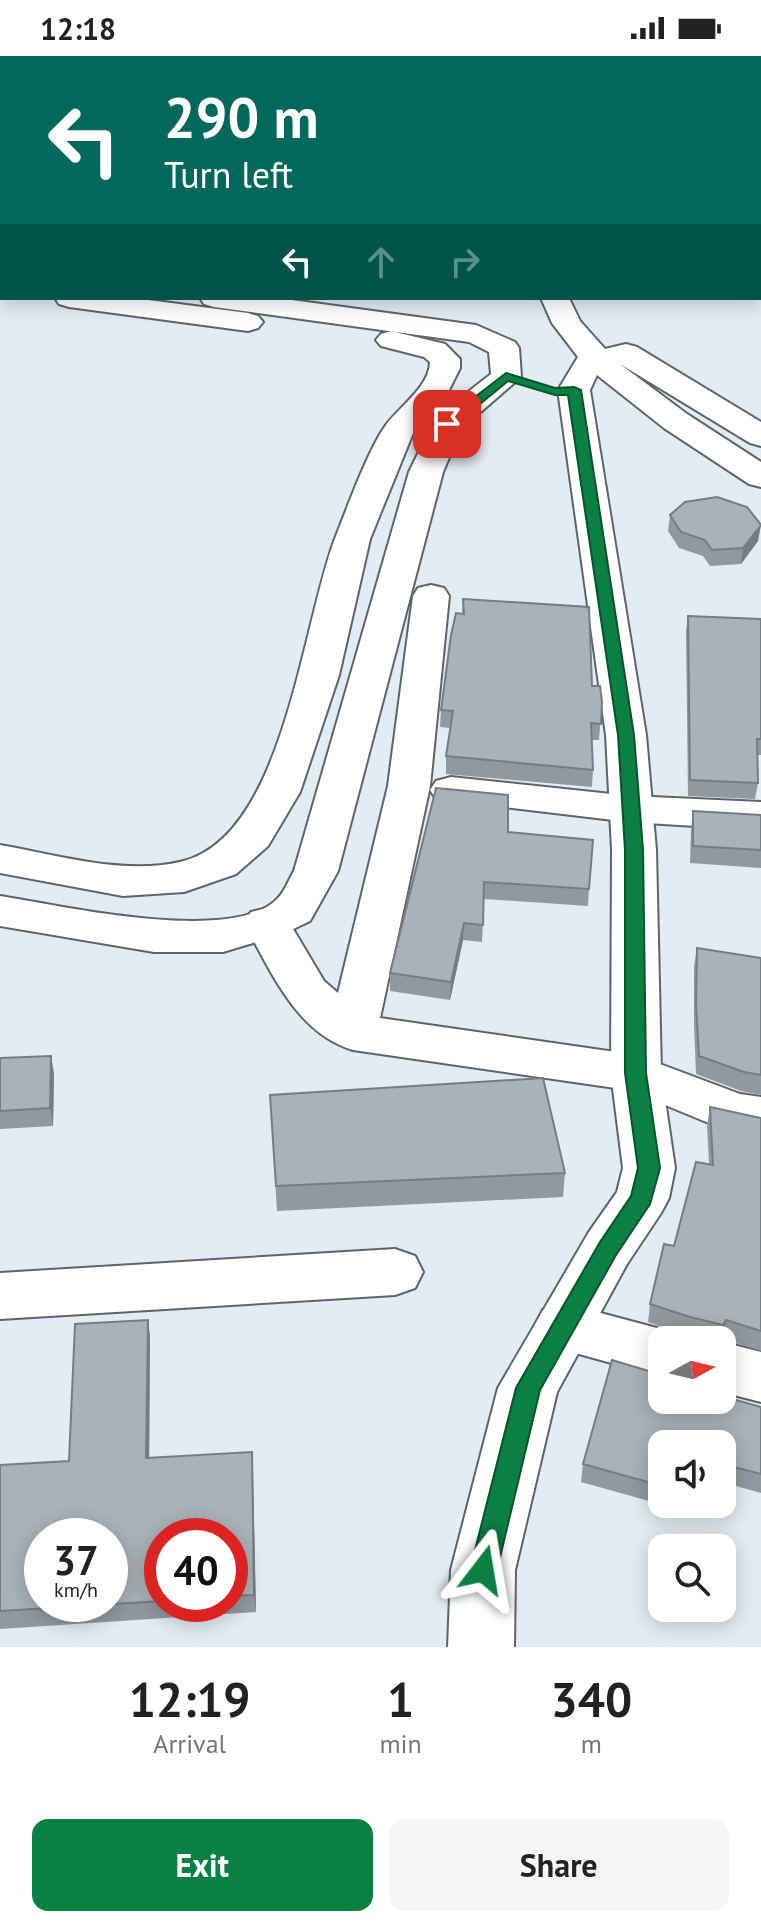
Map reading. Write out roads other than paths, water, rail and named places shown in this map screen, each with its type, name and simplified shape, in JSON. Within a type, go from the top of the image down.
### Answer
[{"type":"street","points":[[0,859],[123,881],[184,877],[220,864],[253,836],[279,792],[319,675],[352,539],[398,431],[433,390],[445,368],[445,359],[434,350],[406,342],[84,300]]},
{"type":"street","points":[[229,300],[476,334],[504,348],[541,386],[626,735],[634,850],[636,1073],[649,1168],[642,1198],[528,1388],[483,1570],[481,1647]]},
{"type":"street","points":[[556,300],[558,310],[611,356],[662,412],[761,477]]},
{"type":"street","points":[[584,300],[611,356],[761,436]]},
{"type":"street","points":[[0,911],[154,936],[223,936],[267,923],[294,910],[316,871],[431,460],[447,424],[611,356]]},
{"type":"street","points":[[445,368],[541,386]]},
{"type":"street","points":[[353,1032],[409,786],[431,596]]},
{"type":"street","points":[[409,786],[630,809],[761,816]]},
{"type":"street","points":[[267,923],[307,993],[353,1032],[636,1073],[734,1112],[761,1116]]},
{"type":"street","points":[[0,1296],[395,1272]]},
{"type":"street","points":[[563,1327],[648,1348]]},
{"type":"street","points":[[736,1371],[761,1377]]}]
